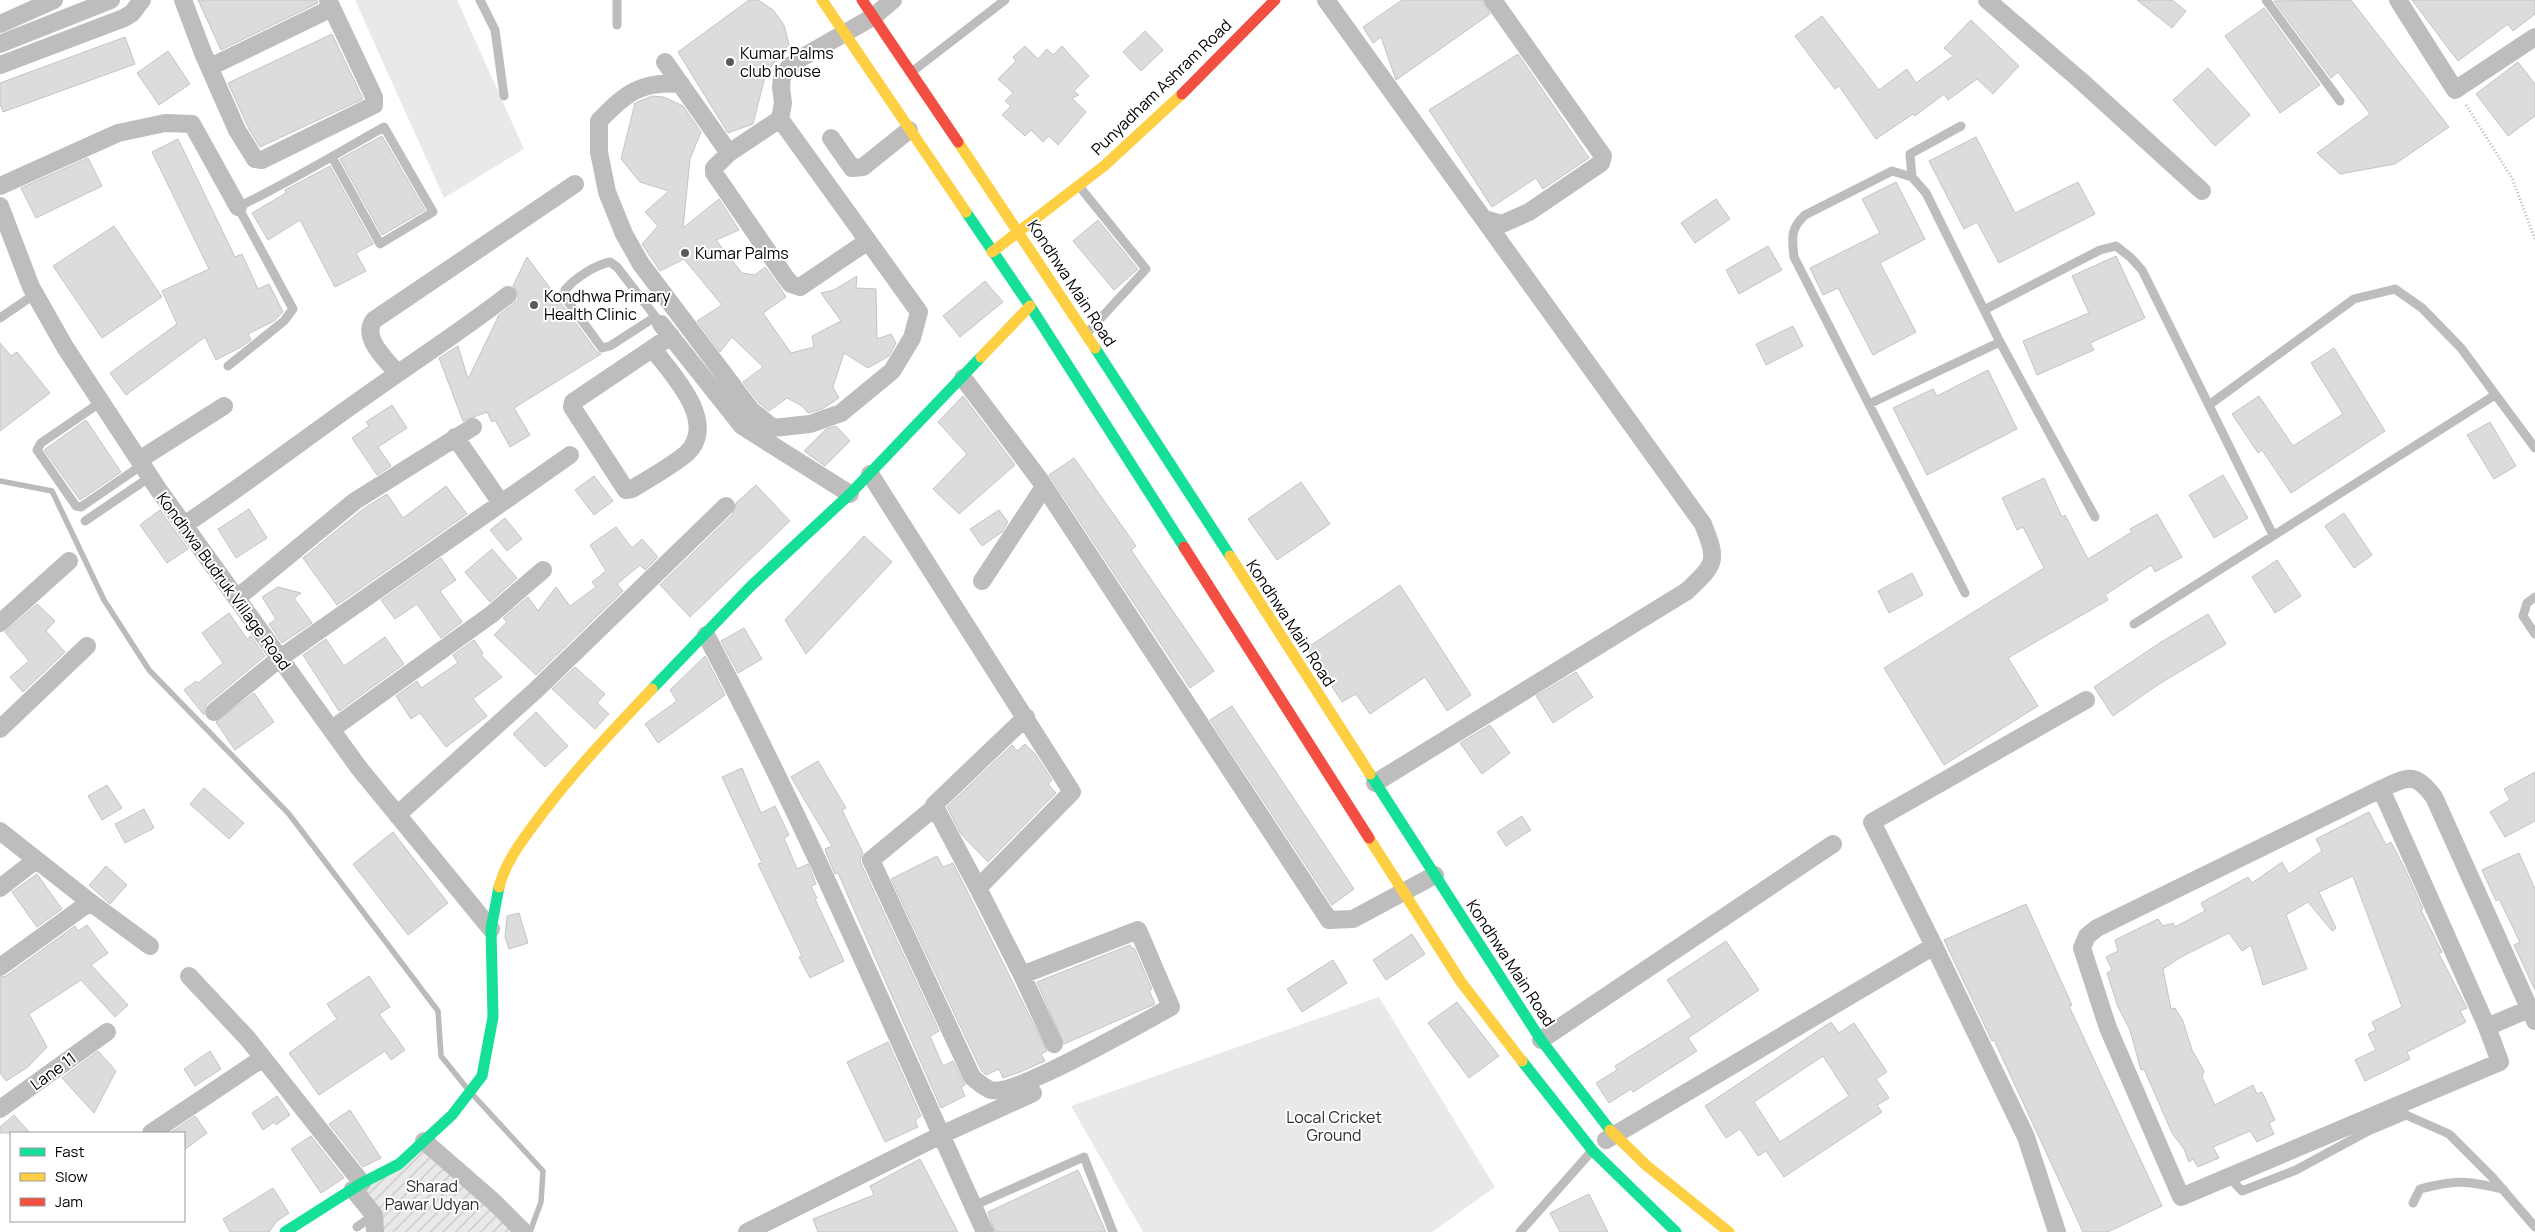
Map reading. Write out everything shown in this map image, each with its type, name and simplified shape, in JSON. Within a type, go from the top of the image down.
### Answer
[{"type":"main road","points":[[822,0],[1030,306],[1461,982],[1593,1151],[1676,1232]]},
{"type":"main road","name":"Kondhwa Main Road","points":[[862,0],[1019,231],[1541,1040],[1614,1134],[1647,1166],[1729,1232]]},
{"type":"main road","name":"Punyadham Ashram Road","points":[[992,252],[1104,166],[1182,94],[1275,0]]},
{"type":"main road","points":[[285,1232],[357,1186],[399,1164],[452,1115],[482,1076],[493,1018],[491,929],[499,885],[516,848],[550,803],[598,746],[751,586],[870,474],[1030,306]]},
{"type":"street","points":[[0,24],[54,0]]},
{"type":"street","points":[[0,44],[111,0]]},
{"type":"street","points":[[0,64],[124,18],[132,13],[142,0]]},
{"type":"street","points":[[183,0],[210,67],[237,130],[255,159],[262,160],[271,156],[374,105],[374,97],[330,4],[210,67]]},
{"type":"street","points":[[868,241],[806,284],[800,287],[791,284],[714,174],[714,168],[729,153],[780,119],[783,103],[782,77],[789,67],[801,58],[873,17],[893,0]]},
{"type":"street","points":[[1326,0],[1703,524],[1713,550],[1711,568],[1687,591],[1375,783]]},
{"type":"street","points":[[1484,219],[1502,224],[1529,212],[1601,163],[1603,156],[1493,0]]},
{"type":"street","points":[[1988,0],[2202,191]]},
{"type":"street","points":[[2398,0],[2455,90],[2535,37]]},
{"type":"street","points":[[665,62],[729,153]]},
{"type":"street","points":[[681,84],[659,82],[636,90],[614,106],[599,122],[599,152],[607,192],[624,234],[641,264],[751,410],[773,428],[810,424],[842,414],[892,371],[912,338],[919,312],[780,119]]},
{"type":"street","points":[[0,186],[118,133],[165,123],[192,124],[238,207]]},
{"type":"street","points":[[831,138],[852,168],[863,167],[909,130]]},
{"type":"street","points":[[397,373],[370,335],[369,327],[374,320],[574,184]]},
{"type":"street","name":"Kondhwa Budruk Village Road","points":[[0,206],[13,244],[35,294],[65,346],[144,467],[359,768],[491,929]]},
{"type":"street","points":[[184,525],[242,486],[397,373],[466,327],[508,295]]},
{"type":"street","points":[[653,349],[690,398],[696,412],[694,441],[687,452],[632,489],[626,490],[572,407],[573,402],[653,349],[662,326],[742,426],[850,494]]},
{"type":"street","points":[[963,378],[1044,486],[1329,920],[1353,918],[1435,876]]},
{"type":"street","points":[[144,467],[224,406]]},
{"type":"street","points":[[237,598],[355,501],[473,427]]},
{"type":"street","points":[[455,438],[501,504]]},
{"type":"street","points":[[214,712],[280,658],[570,455]]},
{"type":"street","points":[[870,474],[1072,792],[978,888]]},
{"type":"street","points":[[982,581],[1044,486]]},
{"type":"street","points":[[397,816],[536,690],[726,506]]},
{"type":"street","points":[[0,623],[69,561]]},
{"type":"street","points":[[332,729],[492,614],[543,570]]},
{"type":"street","points":[[706,635],[753,724],[816,854],[985,1232]]},
{"type":"street","points":[[0,728],[87,646]]},
{"type":"street","points":[[2058,1232],[2026,1137],[1872,822],[2086,700]]},
{"type":"street","points":[[1022,974],[1138,930],[1171,1007],[1056,1068],[1004,1090],[990,1090],[972,1077],[871,860],[935,807],[934,805],[1026,717]]},
{"type":"street","points":[[2381,789],[2487,1027],[2500,1062],[2182,1197],[2108,1028],[2082,948],[2087,936],[2097,928],[2381,789],[2406,777],[2413,778],[2425,785],[2434,797],[2532,1015],[2487,1027]]},
{"type":"street","points":[[935,807],[1022,974],[1054,1044]]},
{"type":"street","points":[[0,831],[90,902],[150,946]]},
{"type":"street","points":[[1541,1040],[1832,844]]},
{"type":"street","points":[[0,888],[36,860]]},
{"type":"street","points":[[0,967],[90,902]]},
{"type":"street","points":[[1593,1151],[1614,1134],[1934,946]]},
{"type":"street","points":[[189,976],[210,996],[263,1058],[357,1186],[375,1224]]},
{"type":"street","name":"Lane 11","points":[[0,1109],[107,1032]]},
{"type":"street","points":[[152,1132],[263,1058]]},
{"type":"street","points":[[747,1232],[941,1135],[1033,1093]]},
{"type":"street","points":[[424,1141],[523,1230]]},
{"type":"lane","points":[[480,0],[495,30],[504,96]]},
{"type":"lane","points":[[616,25],[617,0]]},
{"type":"lane","points":[[910,73],[1005,0]]},
{"type":"lane","points":[[2266,0],[2340,101]]},
{"type":"lane","points":[[1912,177],[1910,154],[1961,126]]},
{"type":"lane","points":[[228,366],[284,321],[293,309],[238,207],[313,169],[332,156],[384,127],[433,212],[380,244],[332,156]]},
{"type":"lane","points":[[1965,594],[1794,257],[1792,240],[1795,224],[1806,215],[1892,171],[1912,177],[1926,193],[2000,342],[2095,517]]},
{"type":"lane","points":[[1079,185],[1146,268],[1086,334]]},
{"type":"lane","points":[[1984,310],[2100,250],[2116,246],[2142,270],[2273,535]]},
{"type":"lane","points":[[610,262],[617,267],[662,326],[602,348],[566,299],[566,290],[571,283],[603,264],[610,262]]},
{"type":"lane","points":[[2209,405],[2354,299],[2395,289],[2422,308],[2461,348],[2535,448]]},
{"type":"lane","points":[[0,318],[35,294]]},
{"type":"lane","points":[[1869,404],[2000,342]]},
{"type":"lane","points":[[2134,624],[2495,396]]},
{"type":"lane","points":[[101,402],[41,443],[37,450],[76,506],[80,507],[144,467]]},
{"type":"lane","points":[[85,521],[144,467]]},
{"type":"lane","points":[[2535,597],[2527,603],[2523,616],[2535,634]]},
{"type":"lane","points":[[2229,1178],[2242,1191],[2296,1170],[2368,1131],[2406,1115],[2449,1134],[2503,1189],[2535,1227]]},
{"type":"lane","points":[[1520,1232],[1593,1151]]},
{"type":"lane","points":[[973,1206],[1084,1157],[1113,1232]]},
{"type":"lane","points":[[2413,1203],[2420,1189],[2439,1184],[2466,1180],[2503,1189]]},
{"type":"lane","points":[[356,1227],[375,1224]]},
{"type":"path","points":[[2455,90],[2477,120],[2512,178],[2535,239]]},
{"type":"green space","points":[[355,0],[457,0],[524,149],[444,198]]},
{"type":"green space","name":"Local Cricket Ground","points":[[1379,997],[1495,1187],[1432,1232],[1143,1232],[1071,1106]]},
{"type":"green space","name":"Sharad Pawar Udyan","points":[[435,1140],[515,1232],[384,1232],[360,1191]]},
{"type":"building","points":[[198,0],[317,0],[318,3],[221,50]]},
{"type":"building","name":"Kumar Palms club house","points":[[749,0],[758,0],[773,10],[784,25],[789,44],[766,73],[753,124],[728,133],[678,52]]},
{"type":"building","points":[[1402,0],[1483,0],[1490,14],[1396,80],[1381,37],[1373,43],[1363,27]]},
{"type":"building","points":[[2137,0],[2172,0],[2186,11],[2172,28]]},
{"type":"building","points":[[2351,0],[2449,127],[2395,164],[2340,174],[2317,153],[2370,114],[2338,72],[2331,78],[2274,1]]},
{"type":"building","points":[[2412,0],[2535,0],[2535,14],[2513,31],[2508,24],[2458,61]]},
{"type":"building","points":[[2264,8],[2320,85],[2280,113],[2225,36]]},
{"type":"building","points":[[1822,16],[1879,90],[1907,69],[1916,83],[1953,56],[1944,48],[1971,20],[2019,66],[1993,94],[1977,79],[1948,100],[1944,94],[1915,116],[1913,114],[1876,139],[1839,86],[1835,89],[1795,36]]},
{"type":"building","points":[[1145,31],[1163,50],[1141,71],[1123,52]]},
{"type":"building","points":[[332,34],[363,99],[260,147],[249,129],[228,83]]},
{"type":"building","points":[[125,37],[135,64],[3,112],[0,104],[0,83]]},
{"type":"building","points":[[1025,46],[1038,59],[1047,49],[1053,55],[1062,46],[1089,76],[1074,91],[1079,95],[1072,98],[1086,112],[1058,145],[1049,136],[1043,142],[1031,130],[1025,136],[1002,115],[1011,106],[1005,101],[1013,93],[998,79],[1016,61],[1013,57]]},
{"type":"building","points":[[168,51],[190,84],[159,105],[137,73]]},
{"type":"building","points":[[1518,54],[1589,158],[1543,189],[1536,178],[1492,207],[1429,110]]},
{"type":"building","points":[[2518,62],[2535,84],[2535,116],[2508,136],[2476,94]]},
{"type":"building","points":[[2208,68],[2250,115],[2215,146],[2173,100]]},
{"type":"building","name":"Kumar Palms","points":[[652,96],[664,97],[683,106],[701,132],[690,159],[683,228],[719,199],[739,230],[716,240],[742,273],[755,275],[765,267],[781,289],[786,297],[763,313],[791,353],[814,347],[812,336],[841,321],[821,293],[834,290],[857,276],[856,288],[876,289],[877,339],[891,334],[896,343],[889,356],[868,368],[844,353],[833,387],[839,398],[822,409],[808,413],[802,406],[787,398],[769,411],[759,403],[743,382],[763,367],[732,337],[720,352],[697,321],[722,305],[684,259],[660,271],[642,244],[658,226],[645,212],[669,191],[640,182],[621,159],[635,103]]},
{"type":"building","points":[[382,136],[425,210],[382,235],[340,159]]},
{"type":"building","points":[[1976,137],[2015,213],[2078,182],[2095,214],[1999,263],[1977,222],[1964,229],[1929,161]]},
{"type":"building","points":[[178,139],[235,257],[242,254],[258,289],[269,284],[283,312],[274,321],[248,334],[251,340],[216,360],[205,337],[126,395],[110,373],[177,324],[162,291],[209,269],[152,152]]},
{"type":"building","points":[[88,158],[102,186],[36,218],[21,188]]},
{"type":"building","points":[[330,166],[373,244],[356,253],[366,271],[335,287],[300,220],[268,240],[252,213],[286,193],[285,190]]},
{"type":"building","points":[[1896,182],[1925,239],[1880,263],[1916,332],[1873,355],[1838,288],[1823,295],[1810,268],[1880,233],[1862,199]]},
{"type":"building","points":[[1716,199],[1730,219],[1695,243],[1681,223]]},
{"type":"building","points":[[1098,220],[1138,269],[1114,290],[1073,241]]},
{"type":"building","points":[[114,226],[162,297],[102,338],[53,266]]},
{"type":"building","points":[[1768,246],[1782,270],[1739,294],[1726,270]]},
{"type":"building","points":[[2116,256],[2145,318],[2090,343],[2094,350],[2037,375],[2023,341],[2089,313],[2072,276]]},
{"type":"building","name":"Kondhwa Primary Health Clinic","points":[[527,257],[597,352],[601,354],[514,408],[530,435],[510,447],[495,420],[492,422],[487,412],[463,421],[439,358],[458,346],[468,379],[499,315],[518,300],[518,293],[513,286]]},
{"type":"building","points":[[985,281],[1003,302],[960,337],[943,316]]},
{"type":"building","points":[[1793,326],[1803,346],[1766,365],[1756,344]]},
{"type":"building","points":[[0,343],[11,356],[17,352],[50,393],[0,431]]},
{"type":"building","points":[[2334,348],[2385,431],[2291,493],[2262,450],[2258,453],[2232,414],[2259,396],[2293,446],[2343,414],[2311,363]]},
{"type":"building","points":[[1988,370],[2017,429],[1927,475],[1893,408],[1933,389],[1937,396]]},
{"type":"building","points":[[963,396],[1015,465],[959,514],[933,489],[967,454],[938,422]]},
{"type":"building","points":[[392,405],[407,428],[378,447],[391,466],[377,475],[352,438],[369,426],[366,422]]},
{"type":"building","points":[[86,420],[121,472],[80,500],[44,450]]},
{"type":"building","points":[[2490,422],[2516,466],[2494,479],[2467,435]]},
{"type":"building","points":[[836,426],[850,441],[825,466],[804,451],[826,429]]},
{"type":"building","points":[[1074,458],[1136,546],[1131,550],[1214,671],[1190,688],[1049,475]]},
{"type":"building","points":[[2223,475],[2248,518],[2214,538],[2189,495]]},
{"type":"building","points":[[594,476],[613,501],[594,515],[575,490]]},
{"type":"building","points":[[2044,478],[2062,517],[2065,515],[2088,559],[2132,532],[2130,529],[2157,514],[2182,557],[2155,572],[2151,565],[2105,595],[2108,600],[2008,658],[2038,706],[1944,765],[1884,668],[2044,568],[2023,527],[2017,530],[2002,498]]},
{"type":"building","points":[[1301,482],[1330,524],[1277,560],[1248,519]]},
{"type":"building","points":[[756,485],[790,521],[690,617],[660,585],[733,514],[736,503]]},
{"type":"building","points":[[446,486],[467,514],[337,605],[303,558],[363,509],[387,494],[403,518]]},
{"type":"building","points":[[249,509],[267,538],[236,558],[218,529]]},
{"type":"building","points":[[160,510],[188,549],[167,563],[140,525]]},
{"type":"building","points":[[999,510],[1008,522],[1002,532],[982,546],[970,529]]},
{"type":"building","points":[[2344,513],[2372,555],[2354,568],[2325,526]]},
{"type":"building","points":[[505,518],[522,539],[507,551],[490,530]]},
{"type":"building","points":[[616,527],[632,548],[642,539],[658,557],[645,570],[640,565],[617,584],[623,591],[536,675],[494,635],[507,622],[503,618],[528,597],[538,611],[556,587],[570,606],[596,587],[592,582],[606,571],[590,545]]},
{"type":"building","points":[[864,536],[892,562],[806,654],[785,620]]},
{"type":"building","points":[[492,549],[517,578],[490,602],[465,572]]},
{"type":"building","points":[[441,558],[456,580],[440,591],[462,622],[441,638],[417,604],[395,619],[381,600]]},
{"type":"building","points":[[2277,560],[2301,596],[2275,613],[2252,577]]},
{"type":"building","points":[[1912,573],[1923,595],[1889,613],[1878,591]]},
{"type":"building","points":[[1400,585],[1471,695],[1447,711],[1425,677],[1370,714],[1356,694],[1342,702],[1307,648]]},
{"type":"building","points":[[278,587],[301,593],[294,598],[312,623],[282,643],[269,624],[276,619],[262,597]]},
{"type":"building","points":[[37,604],[55,621],[46,631],[65,652],[23,692],[10,677],[29,661],[5,632]]},
{"type":"building","points":[[229,613],[247,639],[251,636],[265,656],[207,704],[204,709],[204,715],[184,690],[196,681],[198,683],[223,663],[202,633]]},
{"type":"building","points":[[2208,614],[2226,644],[2159,684],[2113,716],[2094,687],[2161,642]]},
{"type":"building","points":[[744,628],[762,659],[738,673],[721,641]]},
{"type":"building","points":[[385,637],[404,664],[339,711],[303,655],[326,639],[344,666]]},
{"type":"building","points":[[474,640],[483,653],[481,655],[502,677],[473,699],[487,716],[446,747],[420,713],[411,719],[396,696],[417,681],[421,688],[458,663],[453,655]]},
{"type":"building","points":[[705,656],[725,695],[658,743],[645,724],[677,701],[670,690]]},
{"type":"building","points":[[575,667],[605,694],[597,703],[609,714],[595,729],[552,689]]},
{"type":"building","points":[[1576,672],[1593,697],[1553,723],[1536,696]]},
{"type":"building","points":[[254,693],[274,722],[235,750],[216,722]]},
{"type":"building","points":[[1232,706],[1354,889],[1332,905],[1210,720]]},
{"type":"building","points":[[536,712],[568,746],[545,767],[513,734]]},
{"type":"building","points":[[1490,725],[1510,753],[1482,774],[1460,743]]},
{"type":"building","points":[[1025,744],[1035,754],[1052,780],[1048,784],[1056,793],[988,862],[961,834],[947,807],[1012,745],[1017,751]]},
{"type":"building","points":[[818,761],[846,808],[842,810],[863,853],[860,860],[861,864],[939,1031],[930,1036],[943,1066],[953,1061],[965,1085],[961,1087],[965,1096],[941,1108],[838,873],[835,874],[827,855],[825,849],[832,846],[791,777]]},
{"type":"building","points":[[742,768],[761,813],[775,806],[789,835],[784,838],[797,869],[808,864],[816,884],[811,886],[817,898],[815,899],[844,961],[810,978],[799,957],[802,956],[758,864],[762,863],[722,777]]},
{"type":"building","points":[[2535,772],[2535,821],[2505,837],[2490,812],[2510,800],[2504,789]]},
{"type":"building","points":[[107,785],[122,808],[102,820],[88,796]]},
{"type":"building","points":[[204,788],[244,823],[229,839],[190,804]]},
{"type":"building","points":[[144,809],[154,828],[125,843],[115,824]]},
{"type":"building","points":[[2369,812],[2386,845],[2391,842],[2404,867],[2423,909],[2421,910],[2442,952],[2439,954],[2467,1008],[2460,1011],[2466,1022],[2407,1052],[2410,1059],[2365,1081],[2355,1060],[2376,1050],[2368,1034],[2376,1030],[2372,1022],[2402,1007],[2353,876],[2319,892],[2336,928],[2332,931],[2308,902],[2286,915],[2307,969],[2263,985],[2251,945],[2242,951],[2229,933],[2181,957],[2163,969],[2171,1009],[2175,1008],[2183,1021],[2192,1050],[2204,1071],[2202,1077],[2215,1105],[2253,1085],[2257,1094],[2262,1092],[2275,1120],[2269,1123],[2274,1134],[2257,1142],[2250,1131],[2213,1147],[2219,1158],[2198,1167],[2193,1159],[2189,1162],[2184,1149],[2172,1133],[2144,1069],[2141,1070],[2130,1030],[2118,1007],[2107,973],[2112,970],[2106,957],[2118,951],[2115,940],[2158,919],[2163,926],[2173,923],[2175,927],[2205,911],[2201,903],[2248,877],[2252,883],[2282,862],[2289,874],[2322,851],[2316,839]]},
{"type":"building","points":[[1522,816],[1531,830],[1506,846],[1497,832]]},
{"type":"building","points":[[393,832],[448,903],[408,935],[353,864]]},
{"type":"building","points":[[2519,853],[2535,889],[2535,990],[2514,945],[2520,942],[2499,899],[2496,901],[2482,870]]},
{"type":"building","points":[[937,856],[943,867],[953,863],[1047,1051],[1041,1054],[1045,1061],[1003,1078],[999,1069],[986,1075],[981,1070],[891,879]]},
{"type":"building","points":[[106,866],[127,885],[110,904],[89,885]]},
{"type":"building","points":[[37,874],[62,909],[37,927],[12,892]]},
{"type":"building","points":[[2026,904],[2072,1005],[2069,1006],[2162,1206],[2108,1232],[2083,1232],[1994,1040],[1992,1041],[1944,940]]},
{"type":"building","points":[[519,913],[528,943],[509,949],[505,937],[507,916]]},
{"type":"building","points":[[87,925],[108,953],[91,965],[128,1005],[115,1017],[81,980],[29,1014],[47,1047],[28,1067],[6,1081],[0,1073],[0,977],[6,976],[75,926],[78,931]]},
{"type":"building","points":[[1412,934],[1425,954],[1386,980],[1373,960]]},
{"type":"building","points":[[1726,941],[1759,990],[1688,1038],[1697,1051],[1633,1092],[1631,1089],[1609,1103],[1596,1083],[1617,1070],[1615,1066],[1692,1017],[1667,980]]},
{"type":"building","points":[[1130,945],[1132,949],[1134,948],[1152,989],[1149,990],[1155,1004],[1064,1044],[1037,982]]},
{"type":"building","points":[[1333,960],[1347,983],[1302,1012],[1287,989]]},
{"type":"building","points":[[369,976],[390,1007],[379,1014],[405,1050],[391,1060],[385,1051],[319,1095],[289,1053],[337,1019],[327,1004]]},
{"type":"building","points":[[1457,1002],[1499,1056],[1469,1078],[1428,1023]]},
{"type":"building","points":[[1831,1022],[1839,1033],[1854,1023],[1887,1072],[1876,1079],[1889,1098],[1877,1105],[1882,1112],[1784,1177],[1766,1151],[1758,1156],[1740,1129],[1726,1138],[1705,1106]],"holes":[[[1823,1056],[1849,1096],[1780,1142],[1754,1102]]]},
{"type":"building","points":[[888,1042],[921,1116],[915,1120],[918,1127],[885,1142],[847,1062]]},
{"type":"building","points":[[98,1051],[116,1071],[94,1113],[62,1078]]},
{"type":"building","points":[[210,1051],[221,1069],[195,1086],[184,1069]]},
{"type":"building","points":[[277,1096],[290,1115],[276,1125],[274,1122],[263,1130],[252,1113]]},
{"type":"building","points":[[350,1110],[381,1158],[363,1167],[329,1124]]},
{"type":"building","points":[[14,1115],[29,1132],[0,1133],[0,1127]]},
{"type":"building","points":[[195,1116],[207,1133],[185,1149],[185,1132],[171,1132]]},
{"type":"building","points":[[311,1136],[344,1178],[321,1193],[291,1149]]},
{"type":"building","points":[[920,1159],[958,1232],[818,1232],[813,1219],[874,1195],[870,1186]]},
{"type":"building","points":[[1078,1170],[1106,1232],[995,1232],[988,1212]]},
{"type":"building","points":[[273,1188],[289,1213],[277,1221],[269,1232],[230,1232],[223,1219]]},
{"type":"building","points":[[1589,1194],[1608,1232],[1560,1232],[1550,1213]]},
{"type":"waterway","points":[[0,481],[52,491],[104,600],[149,670],[289,814],[438,1011],[441,1056],[466,1087]]},
{"type":"waterway","points":[[474,1096],[543,1171],[541,1202],[530,1232]]},
{"type":"traffic: fast","points":[[966,212],[1030,306],[1184,547]]},
{"type":"traffic: fast","points":[[1095,348],[1230,556]]},
{"type":"traffic: fast","points":[[652,689],[751,586],[850,494],[981,357]]},
{"type":"traffic: fast","points":[[1370,774],[1541,1040],[1610,1130]]},
{"type":"traffic: fast","points":[[285,1232],[362,1183],[399,1164],[452,1115],[482,1076],[493,1017],[491,929],[499,887]]},
{"type":"traffic: fast","points":[[1522,1061],[1593,1151],[1676,1232]]},
{"type":"traffic: slow","points":[[822,0],[966,212]]},
{"type":"traffic: slow","points":[[992,252],[1104,166],[1182,94]]},
{"type":"traffic: slow","points":[[958,142],[1095,348]]},
{"type":"traffic: slow","points":[[981,357],[1030,306]]},
{"type":"traffic: slow","points":[[1230,556],[1370,774]]},
{"type":"traffic: slow","points":[[499,887],[511,858],[554,798],[652,689]]},
{"type":"traffic: slow","points":[[1369,838],[1461,982],[1522,1061]]},
{"type":"traffic: slow","points":[[1610,1130],[1647,1166],[1729,1232]]},
{"type":"traffic: jam","points":[[862,0],[958,142]]},
{"type":"traffic: jam","points":[[1182,94],[1275,0]]},
{"type":"traffic: jam","points":[[1184,547],[1369,838]]},
{"type":"place","name":"Kumar Palms club house","points":[[730,62]]},
{"type":"place","name":"Kumar Palms","points":[[685,253]]},
{"type":"place","name":"Kondhwa Primary Health Clinic","points":[[534,305]]}]
